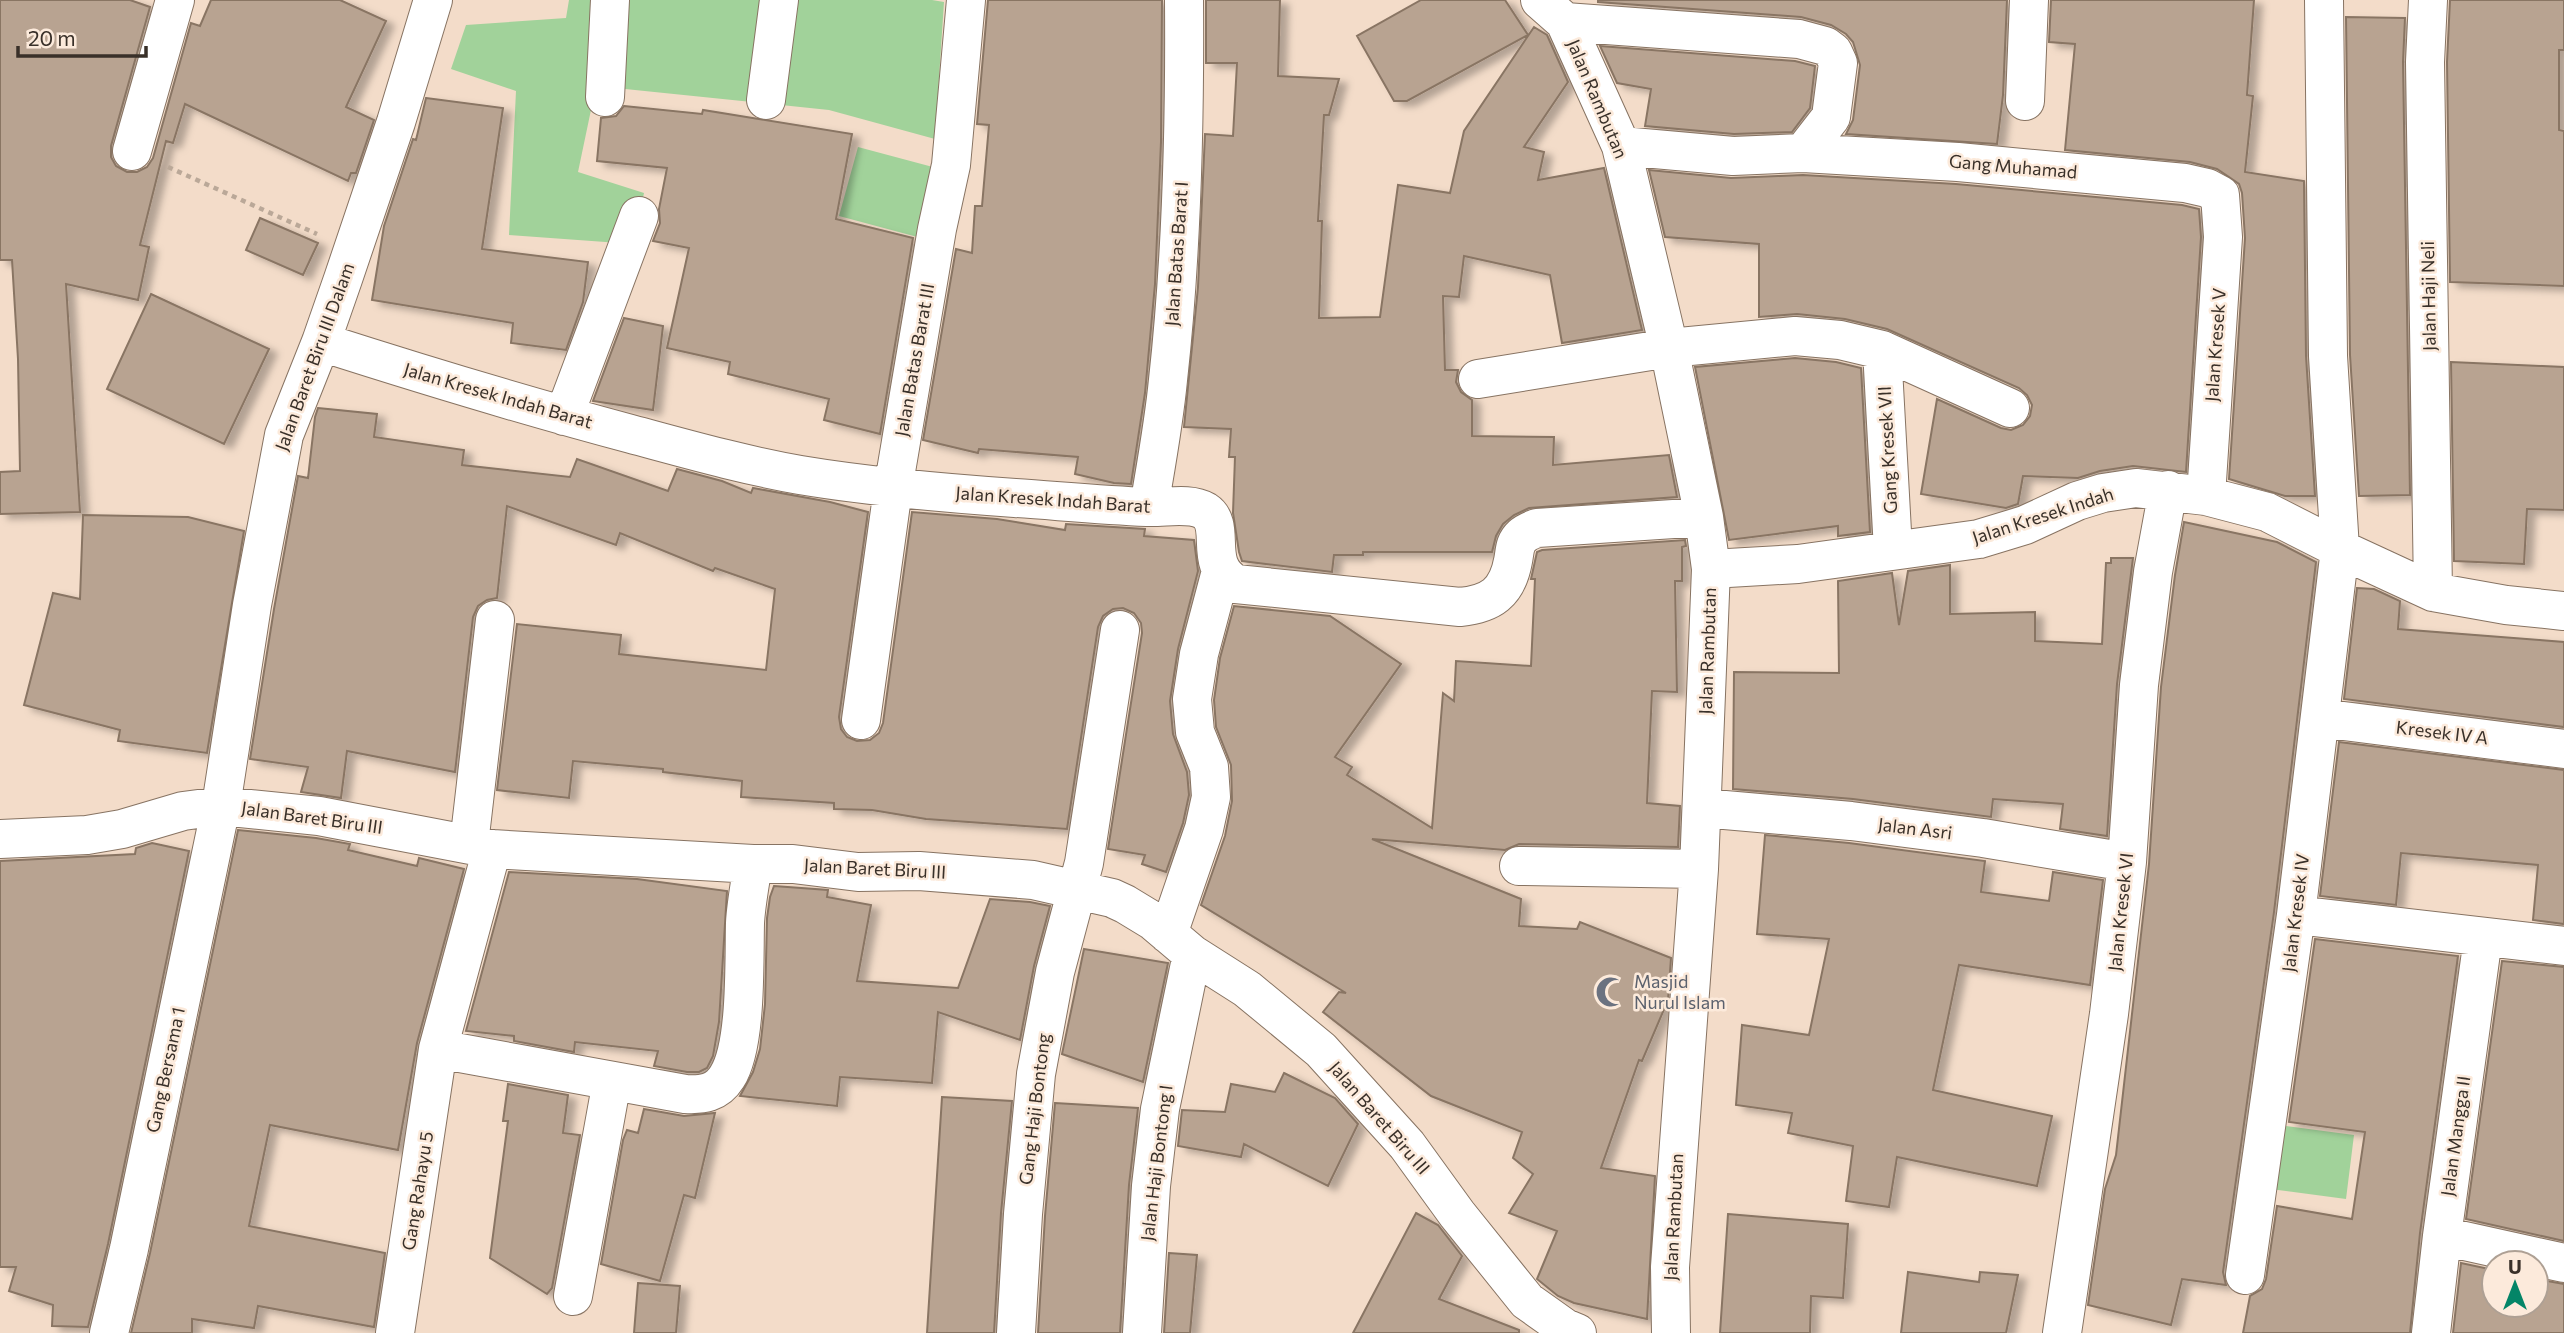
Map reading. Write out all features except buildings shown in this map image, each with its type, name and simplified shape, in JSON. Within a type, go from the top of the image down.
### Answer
[{"type":"street","points":[[132,151],[175,0]]},
{"type":"street","name":"Jalan Baret Biru III Dalam","points":[[221,806],[251,605],[284,435],[321,342],[353,250],[433,0]]},
{"type":"street","points":[[605,97],[610,0]]},
{"type":"street","points":[[766,100],[779,0]]},
{"type":"street","name":"Jalan Batas Barat III","points":[[861,720],[893,489],[937,229],[951,165],[966,0]]},
{"type":"street","name":"Jalan Batas Barat I","points":[[1149,507],[1168,381],[1175,294],[1185,104],[1184,0]]},
{"type":"street","points":[[2025,100],[2028,0]]},
{"type":"street","name":"Jalan Kresek IV","points":[[2245,1275],[2296,915],[2340,550],[2328,356],[2324,0]]},
{"type":"street","name":"Jalan Haji Neli","points":[[2428,0],[2425,62],[2433,592]]},
{"type":"street","points":[[1552,11],[1799,39],[1825,46],[1833,52],[1838,63],[1831,117],[1802,153]]},
{"type":"street","name":"Jalan Rambutan","points":[[1552,11],[1621,146],[1669,348],[1712,569],[1699,869],[1675,1189],[1671,1333]]},
{"type":"street","name":"Gang Muhamad","points":[[1621,146],[1733,156],[1802,153],[1958,162],[2185,183],[2207,188],[2220,195]]},
{"type":"street","name":"Jalan Kresek V","points":[[2206,496],[2224,237],[2220,195]]},
{"type":"street","points":[[564,416],[639,216]]},
{"type":"street","points":[[1478,379],[1669,348],[1795,336],[1840,340],[1882,350],[2010,408]]},
{"type":"street","name":"Jalan Kresek Indah Barat","points":[[321,342],[498,398],[798,475],[893,489],[1149,507],[1194,507],[1206,512],[1215,528],[1221,571]]},
{"type":"street","name":"Gang Kresek VII","points":[[1882,350],[1893,550]]},
{"type":"street","name":"Jalan Kresek Indah","points":[[1712,569],[1798,564],[1979,539],[2025,525],[2077,501],[2136,488],[2206,496],[2267,512],[2340,550],[2433,592],[2506,605],[2564,611]]},
{"type":"street","name":"Jalan Kresek VI","points":[[2062,1333],[2109,1014],[2127,862],[2139,685],[2153,572],[2168,490]]},
{"type":"street","points":[[1221,571],[1236,584],[1460,607],[1478,605],[1494,598],[1508,580],[1515,545],[1523,535],[1537,528],[1704,517]]},
{"type":"street","name":"Jalan Haji Bontong I","points":[[1142,1333],[1151,1186],[1180,944],[1211,797],[1209,767],[1195,732],[1192,699],[1199,654],[1221,571]]},
{"type":"street","name":"Gang Rahayu 5","points":[[395,1333],[438,1049],[480,846],[495,620]]},
{"type":"street","name":"Gang Haji Bontong","points":[[1016,1333],[1023,1214],[1036,1074],[1055,972],[1078,890],[1120,630]]},
{"type":"street","name":"Kresek IV A","points":[[2320,718],[2564,749]]},
{"type":"street","name":"Jalan Baret Biru III","points":[[0,839],[87,835],[122,829],[183,811],[221,806],[319,816],[480,846],[753,864],[793,864],[858,872],[919,871],[1033,880],[1125,904],[1247,989],[1321,1050],[1407,1144],[1457,1214],[1527,1301],[1564,1328],[1577,1333]]},
{"type":"street","name":"Gang Bersama 1","points":[[109,1333],[129,1249],[221,806]]},
{"type":"street","name":"Jalan Asri","points":[[1702,808],[1877,824],[2127,862]]},
{"type":"street","points":[[438,1049],[698,1095],[718,1088],[727,1078],[734,1063],[739,1037],[745,920],[753,864]]},
{"type":"street","points":[[1519,866],[1699,869]]},
{"type":"street","points":[[2296,915],[2483,939],[2564,946]]},
{"type":"street","name":"Jalan Mangga II","points":[[2431,1333],[2483,939]]},
{"type":"street","points":[[573,1296],[612,1081]]},
{"type":"street","points":[[2442,1236],[2564,1263]]},
{"type":"path","points":[[132,151],[353,250]]},
{"type":"green space","points":[[569,0],[944,2],[935,139],[829,110],[596,86],[578,172],[644,193],[633,244],[509,235],[516,91],[451,69],[466,25],[566,18]]},
{"type":"green space","points":[[858,147],[944,170],[925,239],[839,216]]},
{"type":"green space","points":[[2278,1125],[2354,1135],[2346,1199],[2270,1189]]},
{"type":"place","name":"Masjid Nurul Islam","points":[[1611,992]]}]
